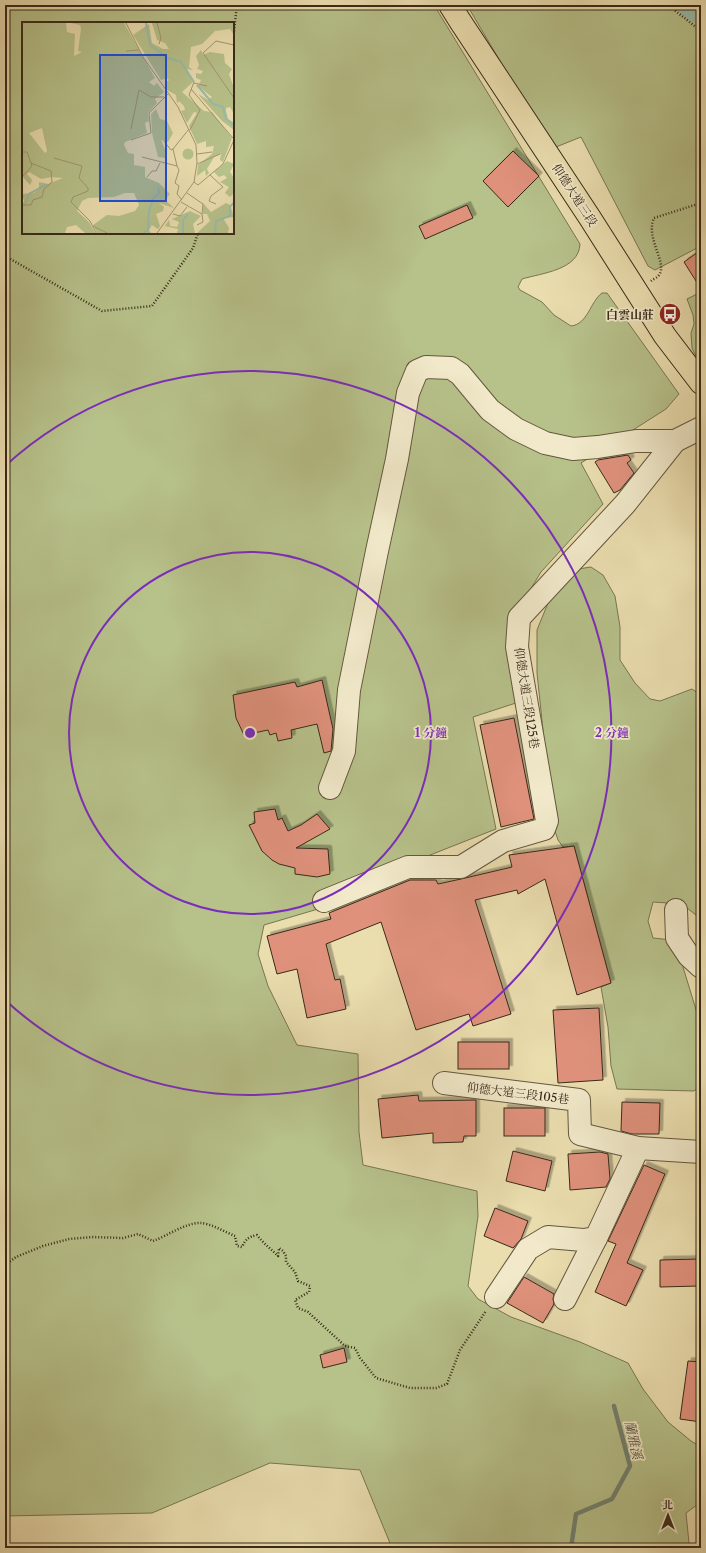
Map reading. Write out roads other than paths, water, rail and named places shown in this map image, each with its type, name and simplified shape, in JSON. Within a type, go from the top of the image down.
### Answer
[{"type":"main road","name":"仰德大道三段","points":[[450,5],[590,218],[665,336],[701,383]]},
{"type":"lane","points":[[330,788],[344,750],[349,690],[376,551],[398,459],[408,393],[417,371],[426,367],[451,368],[460,374],[490,410],[516,429],[545,443],[574,449],[636,441],[675,441]]},
{"type":"lane","name":"仰德大道三段125巷","points":[[324,901],[408,867],[461,867],[503,841],[544,829],[547,821],[517,647],[519,618],[625,504],[675,441],[701,428]]},
{"type":"lane","points":[[676,910],[677,938],[689,956],[701,967]]},
{"type":"lane","name":"仰德大道三段105巷","points":[[444,1083],[579,1100],[580,1134],[638,1148],[701,1152]]},
{"type":"lane","points":[[565,1299],[596,1238],[638,1148]]},
{"type":"lane","points":[[496,1297],[528,1249],[548,1237],[583,1240],[596,1238]]},
{"type":"waterway","points":[[691,5],[701,11]]},
{"type":"waterway","name":"蘭雅溪","points":[[571,1548],[576,1514],[612,1499],[630,1466],[614,1406]]},
{"type":"place","name":"白雲山莊","points":[[670,314]]}]
